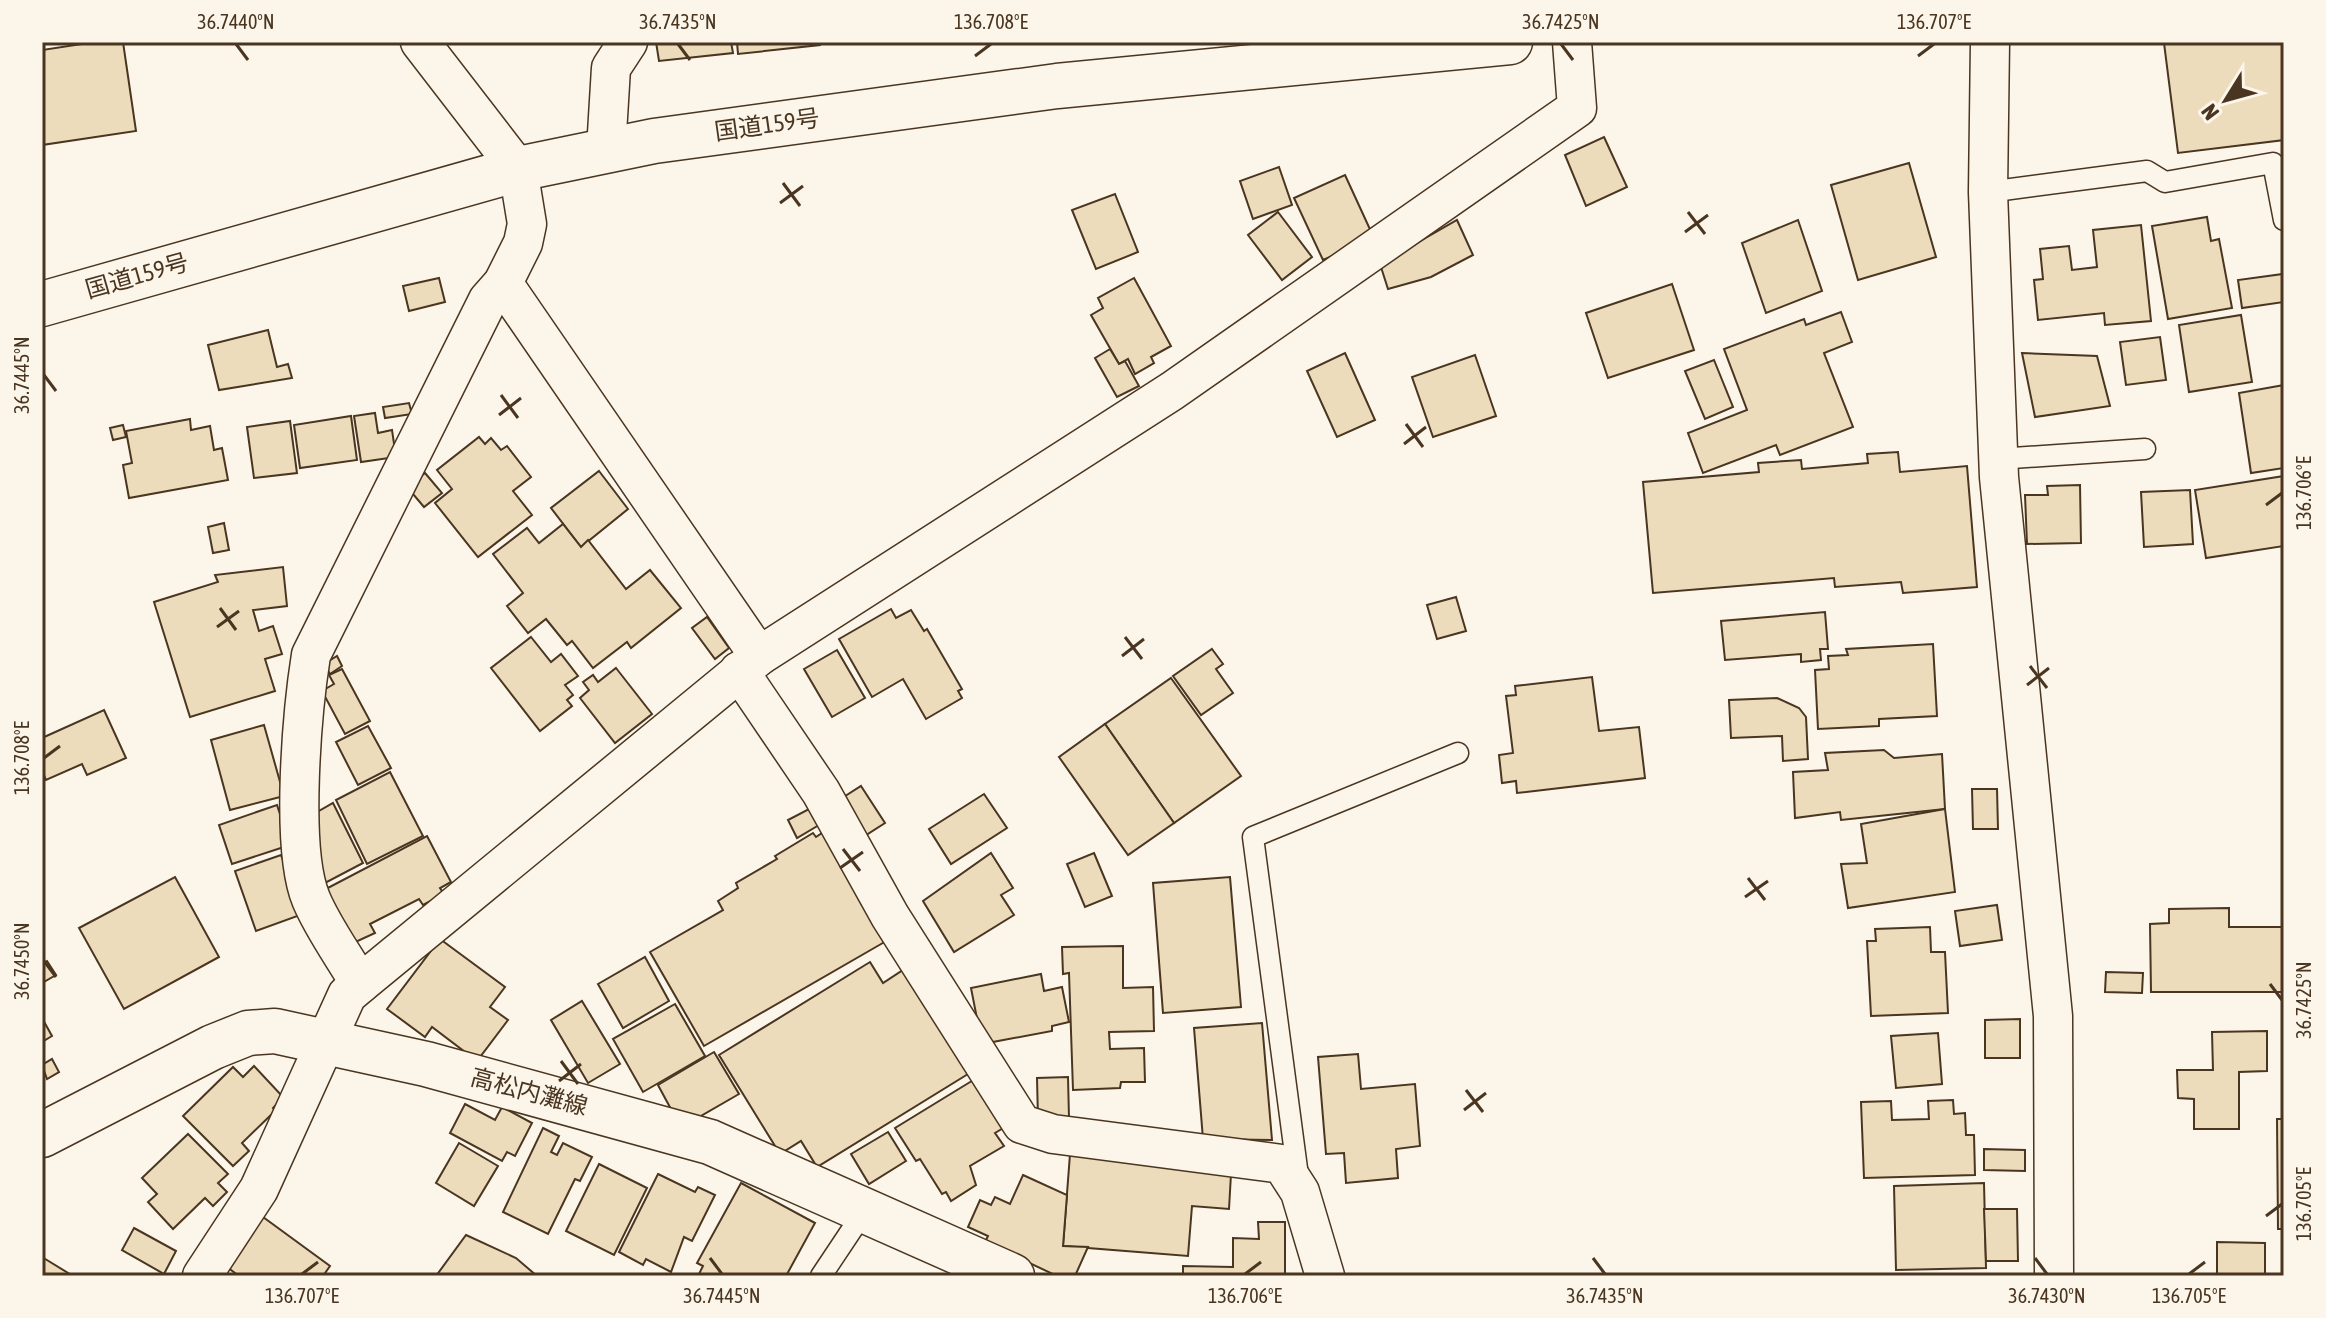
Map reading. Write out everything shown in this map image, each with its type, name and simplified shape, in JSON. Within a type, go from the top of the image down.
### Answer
[{"type":"main road","name":"国道159号","points":[[42,304],[518,169],[606,150],[1057,86],[1510,42]]},
{"type":"main road","name":"高松内灘線","points":[[42,1135],[213,1047],[248,1033],[275,1031],[426,1064],[710,1142],[865,1210],[950,1263],[1012,1276]]},
{"type":"street","points":[[360,984],[311,899],[301,858],[303,705],[311,655],[488,300],[503,283],[523,243],[527,224],[518,169],[420,42]]},
{"type":"street","points":[[606,150],[611,68],[628,42]]},
{"type":"street","points":[[202,1276],[259,1189],[347,995],[749,663],[1172,391],[1577,108],[1572,42]]},
{"type":"street","points":[[1990,42],[1988,192],[1998,459],[2053,1016],[2054,1276]]},
{"type":"street","points":[[503,283],[749,663],[890,916],[1022,1124],[1053,1134],[1282,1164],[1300,1192],[1325,1276]]},
{"type":"lane","points":[[1988,192],[2147,171],[2165,182],[2273,163],[2284,220]]},
{"type":"lane","points":[[1998,459],[2145,449]]},
{"type":"lane","points":[[1300,1192],[1253,837],[1458,753]]},
{"type":"lane","points":[[821,1276],[865,1210]]},
{"type":"building","points":[[95,42],[123,42],[136,131],[42,145],[42,50]]},
{"type":"building","points":[[656,42],[731,42],[733,53],[659,61]]},
{"type":"building","points":[[737,42],[820,42],[820,45],[738,54]]},
{"type":"building","points":[[2284,42],[2284,140],[2178,153],[2164,43]]},
{"type":"building","points":[[1604,137],[1627,187],[1586,206],[1565,155]]},
{"type":"building","points":[[1909,163],[1936,257],[1858,280],[1831,185]]},
{"type":"building","points":[[1279,167],[1292,205],[1253,219],[1240,181]]},
{"type":"building","points":[[1345,175],[1374,238],[1323,260],[1294,198]]},
{"type":"building","points":[[1115,194],[1138,252],[1096,269],[1072,210]]},
{"type":"building","points":[[1278,212],[1312,257],[1282,280],[1248,235]]},
{"type":"building","points":[[2207,217],[2211,241],[2219,239],[2232,308],[2168,319],[2152,226]]},
{"type":"building","points":[[1457,220],[1473,255],[1431,277],[1388,289],[1380,264]]},
{"type":"building","points":[[1798,220],[1822,291],[1766,313],[1742,243]]},
{"type":"building","points":[[2141,225],[2151,321],[2105,325],[2104,313],[2038,320],[2034,280],[2043,279],[2040,249],[2069,246],[2072,270],[2097,267],[2093,230]]},
{"type":"building","points":[[2283,274],[2284,302],[2242,308],[2238,280]]},
{"type":"building","points":[[439,278],[445,302],[409,311],[403,286]]},
{"type":"building","points":[[1134,278],[1171,346],[1151,357],[1154,363],[1135,374],[1128,359],[1119,364],[1091,315],[1103,308],[1098,298]]},
{"type":"building","points":[[1672,284],[1694,350],[1608,378],[1586,313]]},
{"type":"building","points":[[1841,312],[1852,342],[1824,353],[1853,427],[1780,455],[1776,445],[1703,473],[1688,433],[1747,410],[1724,349],[1804,319],[1806,325]]},
{"type":"building","points":[[2241,315],[2252,382],[2189,392],[2179,325]]},
{"type":"building","points":[[268,330],[277,367],[288,364],[292,378],[219,390],[208,345]]},
{"type":"building","points":[[2160,337],[2166,380],[2126,385],[2120,342]]},
{"type":"building","points":[[1110,349],[1119,364],[1125,361],[1139,386],[1117,397],[1095,358]]},
{"type":"building","points":[[1345,353],[1375,420],[1337,437],[1307,371]]},
{"type":"building","points":[[2022,353],[2097,356],[2110,406],[2035,417]]},
{"type":"building","points":[[1475,355],[1496,416],[1433,437],[1412,377]]},
{"type":"building","points":[[1714,360],[1733,407],[1705,419],[1685,371]]},
{"type":"building","points":[[2284,385],[2284,468],[2251,473],[2239,393]]},
{"type":"building","points":[[409,403],[412,414],[385,418],[383,407]]},
{"type":"building","points":[[375,413],[378,433],[392,430],[396,457],[361,462],[354,416]]},
{"type":"building","points":[[351,416],[357,460],[300,468],[294,425]]},
{"type":"building","points":[[190,419],[191,430],[210,426],[214,450],[222,448],[228,480],[129,498],[123,465],[132,463],[126,431]]},
{"type":"building","points":[[290,421],[297,473],[254,478],[247,427]]},
{"type":"building","points":[[123,425],[126,437],[113,440],[110,428]]},
{"type":"building","points":[[479,437],[485,444],[491,438],[501,450],[507,446],[531,477],[513,491],[532,515],[478,557],[435,503],[452,489],[437,470]]},
{"type":"building","points":[[1898,452],[1900,472],[1967,466],[1977,587],[1903,593],[1901,582],[1835,587],[1834,578],[1653,593],[1643,482],[1759,472],[1758,463],[1801,460],[1802,469],[1868,463],[1867,454]]},
{"type":"building","points":[[599,471],[628,509],[581,547],[551,508]]},
{"type":"building","points":[[425,473],[442,493],[424,507],[407,487]]},
{"type":"building","points":[[2284,476],[2284,546],[2206,558],[2195,490]]},
{"type":"building","points":[[2080,485],[2081,543],[2027,544],[2025,495],[2048,495],[2047,486]]},
{"type":"building","points":[[2190,490],[2193,544],[2144,547],[2141,492]]},
{"type":"building","points":[[224,523],[229,550],[213,553],[208,527]]},
{"type":"building","points":[[563,524],[581,547],[588,540],[626,589],[650,570],[681,608],[631,648],[627,642],[593,668],[572,641],[567,645],[546,619],[528,633],[507,606],[523,593],[493,554],[527,528],[539,543]]},
{"type":"building","points":[[283,567],[287,606],[253,610],[259,631],[273,626],[282,654],[265,659],[275,691],[190,717],[154,602],[218,582],[215,575]]},
{"type":"building","points":[[1456,597],[1466,631],[1437,639],[1427,605]]},
{"type":"building","points":[[891,609],[896,618],[911,610],[924,631],[927,629],[962,689],[958,691],[962,698],[926,719],[903,679],[872,697],[839,639]]},
{"type":"building","points":[[1825,612],[1828,649],[1820,649],[1821,660],[1801,662],[1801,654],[1725,660],[1721,621]]},
{"type":"building","points":[[707,617],[729,648],[715,659],[692,628]]},
{"type":"building","points":[[531,637],[551,662],[561,654],[578,676],[565,685],[573,695],[567,700],[572,706],[540,731],[491,668]]},
{"type":"building","points":[[1933,644],[1937,716],[1879,719],[1879,726],[1818,729],[1815,670],[1829,669],[1828,656],[1848,655],[1846,649]]},
{"type":"building","points":[[1212,649],[1223,664],[1216,669],[1233,693],[1201,715],[1173,676]]},
{"type":"building","points":[[837,650],[865,698],[832,717],[804,669]]},
{"type":"building","points":[[337,656],[342,666],[330,674],[324,664]]},
{"type":"building","points":[[616,668],[652,714],[615,743],[580,698],[589,690],[583,682],[593,675],[598,682]]},
{"type":"building","points":[[342,669],[370,721],[345,734],[322,691],[334,684],[329,675]]},
{"type":"building","points":[[1592,677],[1599,731],[1639,727],[1645,778],[1517,793],[1516,781],[1502,783],[1499,755],[1513,753],[1506,696],[1516,695],[1515,686]]},
{"type":"building","points":[[1171,678],[1241,776],[1174,823],[1105,724]]},
{"type":"building","points":[[1777,698],[1799,708],[1806,717],[1808,759],[1783,761],[1782,736],[1731,738],[1729,700]]},
{"type":"building","points":[[104,710],[126,758],[87,775],[82,764],[46,780],[42,770],[42,738]]},
{"type":"building","points":[[1105,724],[1174,823],[1128,855],[1059,757]]},
{"type":"building","points":[[264,725],[284,796],[230,810],[211,740]]},
{"type":"building","points":[[368,726],[391,768],[358,785],[336,742]]},
{"type":"building","points":[[1884,750],[1894,758],[1942,754],[1945,809],[1841,820],[1840,812],[1795,818],[1793,772],[1828,770],[1825,753]]},
{"type":"building","points":[[390,772],[423,836],[367,864],[336,800]]},
{"type":"building","points":[[861,786],[885,823],[863,837],[839,800]]},
{"type":"building","points":[[1972,789],[1997,789],[1998,829],[1973,829]]},
{"type":"building","points":[[984,794],[1007,828],[951,864],[929,829]]},
{"type":"building","points":[[333,803],[363,863],[325,883],[312,815]]},
{"type":"building","points":[[277,805],[290,845],[232,864],[219,825]]},
{"type":"building","points":[[809,809],[819,825],[797,838],[788,820]]},
{"type":"building","points":[[1945,809],[1955,892],[1848,908],[1841,864],[1867,863],[1861,824]]},
{"type":"building","points":[[825,831],[888,940],[704,1046],[650,952],[723,910],[718,901],[738,888],[736,883],[777,859],[775,856],[813,833],[816,837]]},
{"type":"building","points":[[427,836],[451,882],[440,888],[444,894],[423,905],[419,899],[370,924],[375,933],[349,945],[322,891]]},
{"type":"building","points":[[991,853],[1013,888],[1001,895],[1014,915],[954,952],[923,901]]},
{"type":"building","points":[[1094,853],[1112,896],[1085,907],[1067,864]]},
{"type":"building","points":[[281,855],[303,914],[256,931],[235,871]]},
{"type":"building","points":[[175,877],[219,957],[124,1009],[79,928]]},
{"type":"building","points":[[1230,877],[1241,1007],[1163,1013],[1153,883]]},
{"type":"building","points":[[1997,905],[2002,940],[1960,946],[1955,911]]},
{"type":"building","points":[[2229,908],[2229,927],[2284,927],[2284,992],[2151,992],[2150,924],[2169,923],[2169,909]]},
{"type":"building","points":[[1930,927],[1931,952],[1945,952],[1948,1013],[1871,1016],[1867,941],[1876,941],[1875,929]]},
{"type":"building","points":[[440,939],[505,987],[490,1007],[508,1020],[477,1061],[432,1027],[425,1037],[387,1009]]},
{"type":"building","points":[[1123,946],[1123,988],[1153,987],[1154,1031],[1109,1032],[1110,1049],[1144,1048],[1145,1082],[1121,1082],[1120,1088],[1073,1090],[1069,973],[1063,974],[1062,947]]},
{"type":"building","points":[[645,957],[669,1001],[623,1028],[598,984]]},
{"type":"building","points":[[47,961],[56,975],[42,983],[42,964]]},
{"type":"building","points":[[870,962],[883,983],[903,970],[968,1074],[817,1167],[801,1141],[780,1154],[719,1055]]},
{"type":"building","points":[[2106,972],[2143,973],[2142,993],[2105,992]]},
{"type":"building","points":[[1041,974],[1044,991],[1062,987],[1069,1022],[1052,1026],[1052,1031],[982,1044],[971,988]]},
{"type":"building","points":[[582,1001],[620,1064],[588,1083],[551,1020]]},
{"type":"building","points":[[675,1004],[705,1056],[643,1092],[613,1039]]},
{"type":"building","points":[[42,1018],[52,1036],[42,1042]]},
{"type":"building","points":[[2020,1019],[2020,1058],[1985,1058],[1985,1020]]},
{"type":"building","points":[[1262,1023],[1272,1140],[1203,1139],[1194,1028]]},
{"type":"building","points":[[2267,1031],[2267,1071],[2239,1072],[2239,1129],[2194,1129],[2194,1099],[2178,1098],[2177,1070],[2213,1070],[2212,1032]]},
{"type":"building","points":[[1938,1033],[1942,1084],[1896,1088],[1891,1036]]},
{"type":"building","points":[[714,1052],[739,1094],[692,1121],[672,1111],[658,1085]]},
{"type":"building","points":[[1358,1054],[1361,1089],[1415,1084],[1420,1146],[1396,1149],[1398,1178],[1346,1183],[1344,1153],[1326,1154],[1318,1057]]},
{"type":"building","points":[[52,1059],[59,1072],[47,1079],[42,1065]]},
{"type":"building","points":[[254,1066],[283,1097],[273,1108],[275,1111],[242,1143],[249,1151],[233,1166],[183,1116],[233,1067],[243,1077]]},
{"type":"building","points":[[1068,1077],[1069,1118],[1038,1119],[1037,1078]]},
{"type":"building","points":[[975,1079],[1005,1127],[995,1133],[1004,1146],[970,1166],[976,1185],[951,1201],[946,1192],[942,1194],[920,1159],[916,1161],[895,1128]]},
{"type":"building","points":[[1953,1100],[1954,1114],[1965,1113],[1966,1135],[1974,1135],[1975,1175],[1864,1178],[1861,1102],[1891,1101],[1892,1120],[1929,1119],[1928,1101]]},
{"type":"building","points":[[465,1104],[495,1120],[502,1107],[532,1123],[515,1156],[507,1152],[502,1161],[450,1133]]},
{"type":"building","points":[[2277,1119],[2284,1119],[2284,1229],[2278,1229]]},
{"type":"building","points":[[543,1128],[559,1136],[551,1152],[557,1155],[563,1143],[592,1157],[580,1181],[575,1179],[548,1234],[503,1212]]},
{"type":"building","points":[[888,1132],[906,1161],[869,1184],[851,1154]]},
{"type":"building","points":[[188,1134],[228,1174],[218,1183],[227,1192],[213,1206],[205,1198],[173,1229],[148,1202],[157,1194],[142,1178]]},
{"type":"building","points":[[459,1143],[498,1166],[474,1206],[436,1183]]},
{"type":"building","points":[[1984,1149],[2025,1150],[2025,1171],[1984,1170]]},
{"type":"building","points":[[1070,1154],[1231,1174],[1229,1209],[1192,1206],[1188,1256],[1063,1246]]},
{"type":"building","points":[[599,1164],[647,1188],[614,1255],[566,1231]]},
{"type":"building","points":[[658,1174],[695,1192],[698,1187],[715,1195],[692,1241],[684,1237],[671,1272],[646,1259],[643,1265],[619,1252]]},
{"type":"building","points":[[1023,1175],[1067,1195],[1063,1246],[1088,1247],[1075,1276],[1057,1276],[985,1242],[988,1236],[968,1227],[980,1200],[991,1205],[995,1197],[1010,1204]]},
{"type":"building","points":[[741,1183],[815,1223],[786,1276],[698,1276],[703,1266],[697,1263]]},
{"type":"building","points":[[1984,1183],[1986,1268],[1896,1270],[1894,1186]]},
{"type":"building","points":[[1984,1209],[2017,1209],[2018,1261],[1986,1261]]},
{"type":"building","points":[[263,1217],[330,1266],[323,1276],[239,1276],[227,1267]]},
{"type":"building","points":[[1258,1222],[1285,1222],[1285,1276],[1183,1276],[1183,1266],[1233,1267],[1233,1238],[1259,1239]]},
{"type":"building","points":[[134,1228],[176,1251],[164,1274],[122,1250]]},
{"type":"building","points":[[466,1235],[516,1258],[537,1276],[436,1276]]},
{"type":"building","points":[[2217,1242],[2265,1243],[2265,1276],[2217,1276]]},
{"type":"building","points":[[42,1257],[73,1276],[42,1276]]}]
